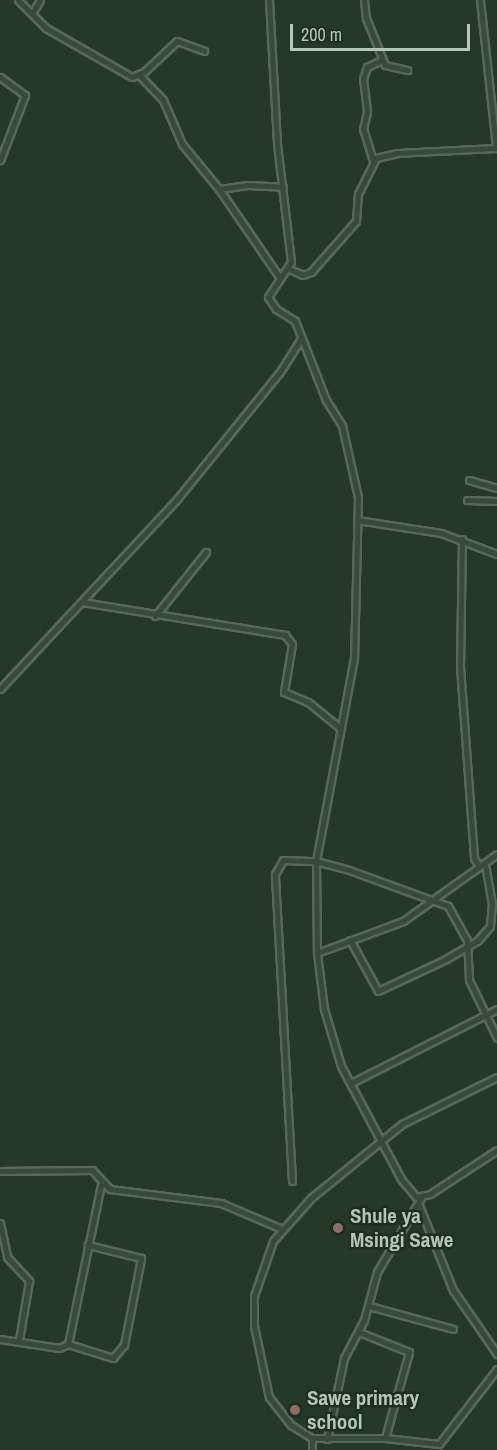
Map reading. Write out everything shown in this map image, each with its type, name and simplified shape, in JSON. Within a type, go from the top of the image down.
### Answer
[{"type":"street","points":[[18,0],[33,12],[46,28],[132,77],[140,76],[177,41],[204,51]]},
{"type":"street","points":[[33,12],[40,0]]},
{"type":"street","points":[[269,0],[289,269],[280,278],[269,300],[292,317],[347,439],[356,473],[354,658],[316,861],[317,953],[333,1043],[380,1141],[406,1186],[420,1200],[453,1290],[497,1354]]},
{"type":"street","points":[[364,0],[382,60],[389,67],[407,70]]},
{"type":"street","points":[[373,161],[397,153],[496,148],[480,0]]},
{"type":"street","points":[[289,269],[303,275],[311,272],[356,221],[358,194],[373,161],[363,129],[367,111],[363,79],[367,67],[382,60]]},
{"type":"street","points":[[140,76],[163,100],[183,144],[219,189],[280,278]]},
{"type":"street","points":[[0,77],[25,96],[0,160]]},
{"type":"street","points":[[219,189],[248,185],[283,187]]},
{"type":"street","points":[[0,687],[177,499],[280,372],[301,338]]},
{"type":"street","points":[[469,480],[497,488]]},
{"type":"street","points":[[467,500],[497,501]]},
{"type":"street","points":[[357,520],[462,539],[497,554]]},
{"type":"street","points":[[350,940],[378,991],[468,946],[490,926],[490,890],[482,865],[474,858],[460,667],[462,539]]},
{"type":"street","points":[[155,616],[206,552]]},
{"type":"street","points":[[82,602],[290,638],[284,692],[308,702],[340,728]]},
{"type":"street","points":[[317,953],[403,921],[430,898],[497,854]]},
{"type":"street","points":[[292,1181],[275,874],[283,860],[316,861],[430,898],[452,910],[468,946],[466,972],[497,1038]]},
{"type":"street","points":[[490,890],[497,893]]},
{"type":"street","points":[[353,1082],[497,1009]]},
{"type":"street","points":[[497,1077],[402,1124],[311,1198],[282,1229],[259,1272],[254,1326],[269,1397],[291,1425],[312,1438],[385,1437],[439,1447],[497,1369]]},
{"type":"street","points":[[327,1439],[344,1358],[359,1332],[388,1248],[420,1200],[497,1150]]},
{"type":"street","points":[[0,1171],[87,1169],[95,1171],[101,1184],[110,1189],[221,1203],[282,1229]]},
{"type":"street","points":[[68,1344],[101,1184]]},
{"type":"street","points":[[0,1223],[7,1257],[29,1281],[19,1340]]},
{"type":"street","points":[[0,1339],[19,1340],[59,1348],[68,1344],[113,1358],[121,1353],[141,1262],[135,1253],[88,1245]]},
{"type":"street","points":[[369,1306],[453,1329]]},
{"type":"street","points":[[359,1332],[409,1352],[385,1437]]},
{"type":"street","points":[[312,1438],[312,1450]]},
{"type":"place","name":"Shule ya Msingi Sawe","points":[[338,1228]]},
{"type":"place","name":"Sawe primary school","points":[[295,1410]]}]
